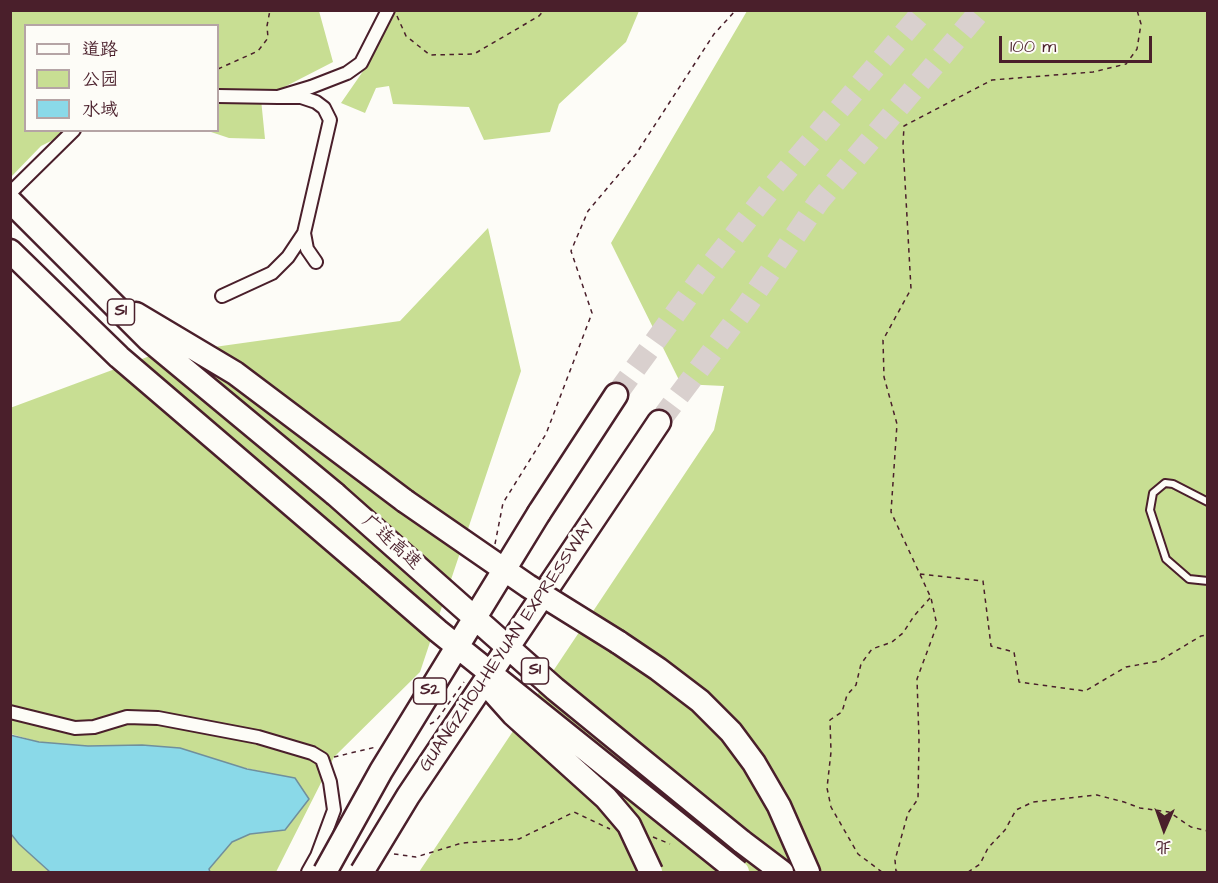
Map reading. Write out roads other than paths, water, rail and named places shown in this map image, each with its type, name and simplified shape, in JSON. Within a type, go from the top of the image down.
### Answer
[{"type":"highway","name":"广连高速","points":[[10,201],[148,339],[335,494],[555,688],[782,873]]},
{"type":"highway","name":"广连高速","points":[[10,251],[119,357],[438,631],[738,873]]},
{"type":"highway","points":[[101,293],[235,373],[405,501],[528,586],[658,669],[700,701],[731,732],[754,763],[778,806],[808,873]]},
{"type":"highway","name":"GUANGZHOU-HEYUAN EXPRESSWAY","points":[[325,873],[381,771],[539,513],[616,394]]},
{"type":"highway","name":"GUANGZHOU-HEYUAN EXPRESSWAY","points":[[362,873],[408,796],[659,422]]},
{"type":"highway","points":[[438,631],[513,714],[606,798],[629,825],[651,873]]},
{"type":"street","points":[[278,97],[347,73],[361,63],[388,10]]},
{"type":"street","points":[[219,96],[301,97],[316,102],[324,108],[330,120],[304,233],[288,257],[272,273],[222,296]]},
{"type":"street","points":[[10,193],[72,132]]},
{"type":"street","points":[[304,233],[307,249],[316,262]]},
{"type":"street","points":[[10,712],[75,728],[94,727],[127,717],[158,718],[258,737],[312,753],[322,759],[330,782],[334,810],[317,856],[308,873]]},
{"type":"lane","points":[[1208,502],[1173,484],[1165,483],[1153,493],[1150,510],[1166,559],[1189,579],[1208,581]]},
{"type":"water","points":[[10,735],[39,742],[88,746],[142,745],[180,748],[247,769],[295,778],[309,799],[285,830],[250,834],[232,842],[209,869],[210,872],[50,872],[11,834]]},
{"type":"tunnel","points":[[616,395],[704,274],[770,190],[924,10]]},
{"type":"tunnel","points":[[659,422],[745,308],[819,201],[981,10]]}]
